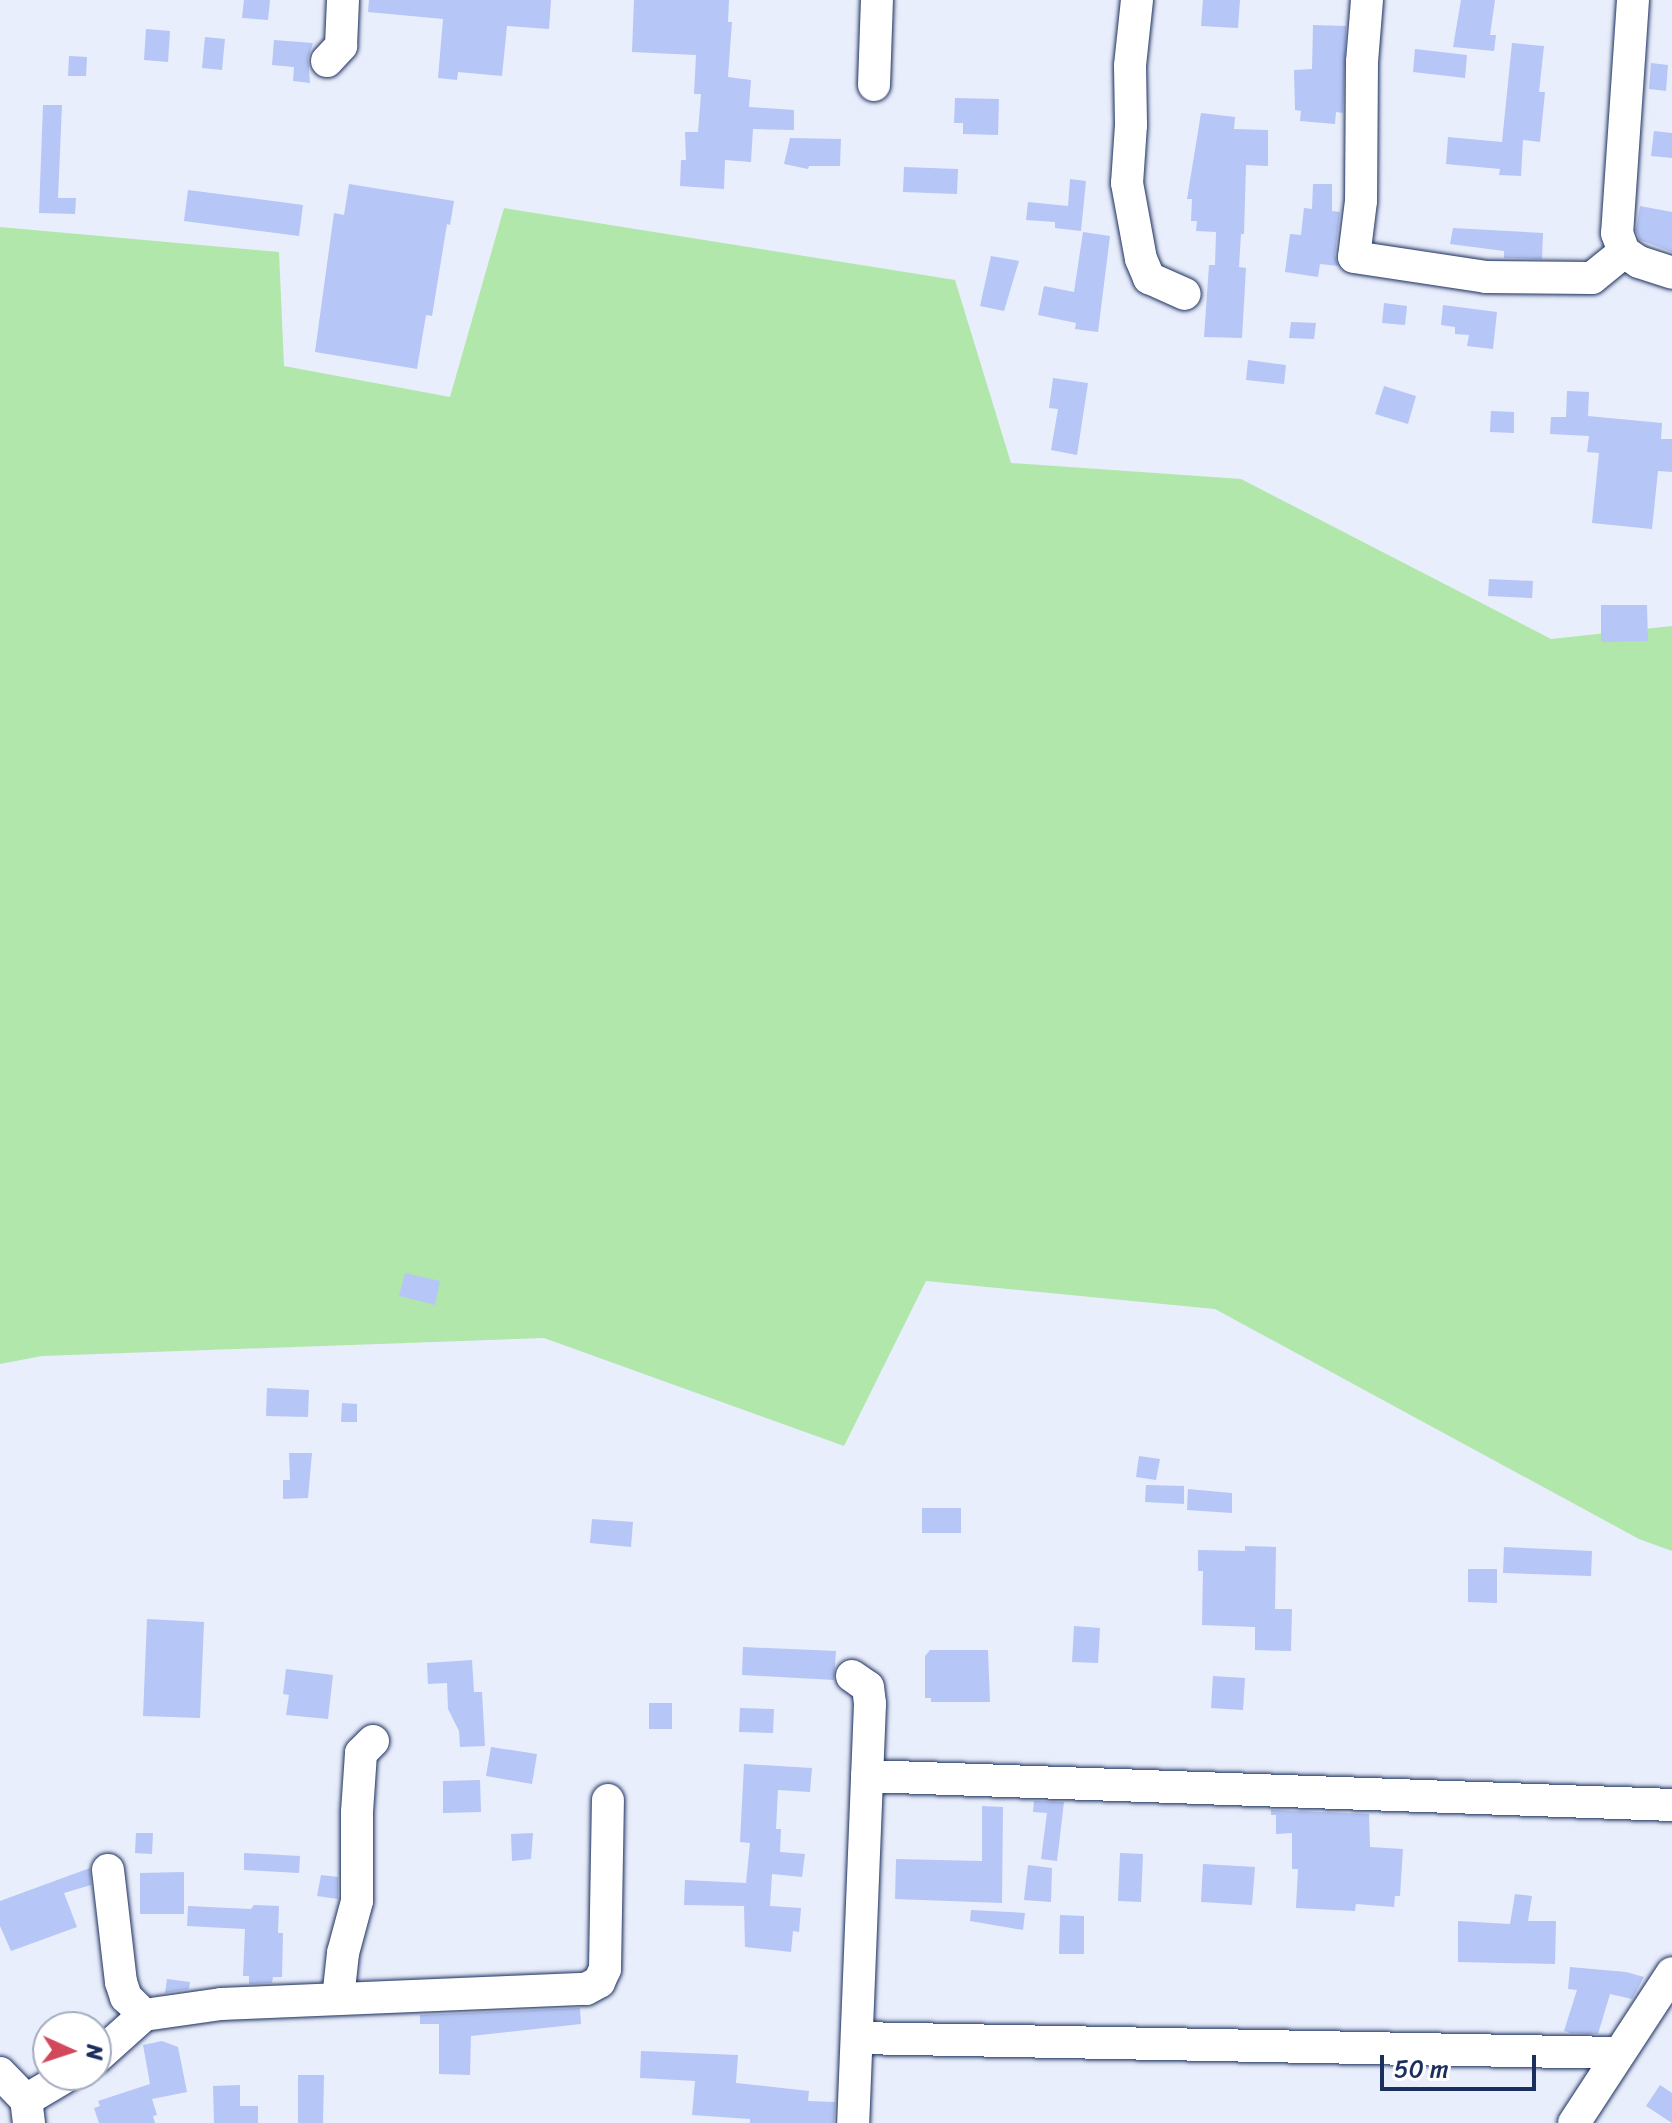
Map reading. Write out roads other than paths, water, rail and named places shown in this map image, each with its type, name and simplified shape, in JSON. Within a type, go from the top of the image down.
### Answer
[{"type":"street","points":[[327,61],[341,46],[343,0]]},
{"type":"street","points":[[874,85],[877,0]]},
{"type":"street","points":[[1137,0],[1130,66],[1131,125],[1127,183],[1141,259],[1149,278],[1185,294]]},
{"type":"street","points":[[1367,0],[1362,62],[1361,201],[1354,257],[1486,277],[1592,278],[1624,252]]},
{"type":"street","points":[[1633,0],[1617,233],[1624,252],[1639,262],[1672,273]]},
{"type":"street","points":[[852,1676],[868,1687],[853,2123]]},
{"type":"street","points":[[338,1999],[343,1953],[357,1901],[357,1812],[361,1753],[373,1741]]},
{"type":"street","points":[[867,1776],[1672,1805]]},
{"type":"street","points":[[112,2044],[144,2015],[221,2004],[586,1989],[599,1982],[605,1969],[608,1800]]},
{"type":"street","points":[[108,1870],[121,1982],[126,1997],[144,2015]]},
{"type":"street","points":[[1574,2123],[1672,1973]]},
{"type":"street","points":[[857,2038],[1619,2053]]},
{"type":"street","points":[[0,2073],[27,2111],[50,2091]]}]
